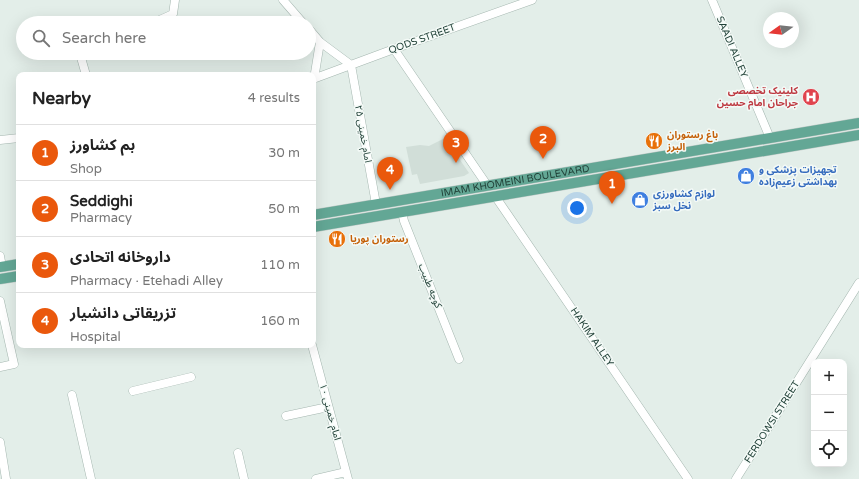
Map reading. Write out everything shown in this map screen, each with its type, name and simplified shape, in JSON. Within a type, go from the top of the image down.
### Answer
[{"type":"main road","name":"IMAM KHOMEINI BOULEVARD","points":[[316,214],[859,123]]},
{"type":"main road","name":"IMAM KHOMEINI BOULEVARD","points":[[316,226],[859,135]]},
{"type":"main road","points":[[1,267],[16,264]]},
{"type":"main road","points":[[0,279],[16,276]]},
{"type":"street","points":[[169,16],[173,14],[175,0]]},
{"type":"street","points":[[283,0],[298,16]]},
{"type":"street","name":"QODS STREET","points":[[316,78],[532,0]]},
{"type":"street","name":"SAADI ALLEY","points":[[712,0],[770,138]]},
{"type":"street","points":[[316,37],[320,42],[351,65]]},
{"type":"street","points":[[315,72],[320,42]]},
{"type":"street","points":[[394,49],[487,186]]},
{"type":"street","points":[[83,60],[85,72]]},
{"type":"street","name":"امام خمینی ۲۵","points":[[351,65],[376,204]]},
{"type":"street","points":[[0,140],[16,138]]},
{"type":"street","name":"HAKIM ALLEY","points":[[494,196],[688,479]]},
{"type":"street","name":"کوچه طبیب","points":[[402,212],[404,221],[459,359]]},
{"type":"street","points":[[0,256],[1,267]]},
{"type":"street","name":"FERDOWSI STREET","points":[[736,479],[859,283]]},
{"type":"street","points":[[0,301],[14,364],[0,367]]},
{"type":"street","name":"امام خمینی ۱۰","points":[[313,348],[347,475]]},
{"type":"street","points":[[133,391],[191,378]]},
{"type":"street","points":[[72,395],[91,479]]},
{"type":"street","points":[[286,416],[328,406]]},
{"type":"street","points":[[0,442],[6,479]]},
{"type":"street","points":[[238,453],[244,479]]},
{"type":"street","points":[[316,479],[347,475]]},
{"type":"shaded area","points":[[445,138],[469,173],[464,176],[420,184],[417,174],[412,175],[406,147],[420,145],[429,146]]},
{"type":"place","name":"کلینیک تخصصی جراحان امام حسین","points":[[811,97]]},
{"type":"place","name":"باغ رستوران البرز","points":[[654,141]]},
{"type":"place","name":"Seddighi","points":[[543,159]]},
{"type":"place","name":"داروخانه اتحادی","points":[[456,163]]},
{"type":"place","name":"تجهیزات پزشکی و بهداشتی زعیم‌زاده","points":[[746,176]]},
{"type":"place","name":"تزریقاتی دانشیار","points":[[390,190]]},
{"type":"place","name":"لوازم کشاورزی نخل سبز","points":[[640,200]]},
{"type":"place","name":"بم کشاورز","points":[[612,204]]},
{"type":"place","name":"رستوران پوریا","points":[[337,239]]}]
